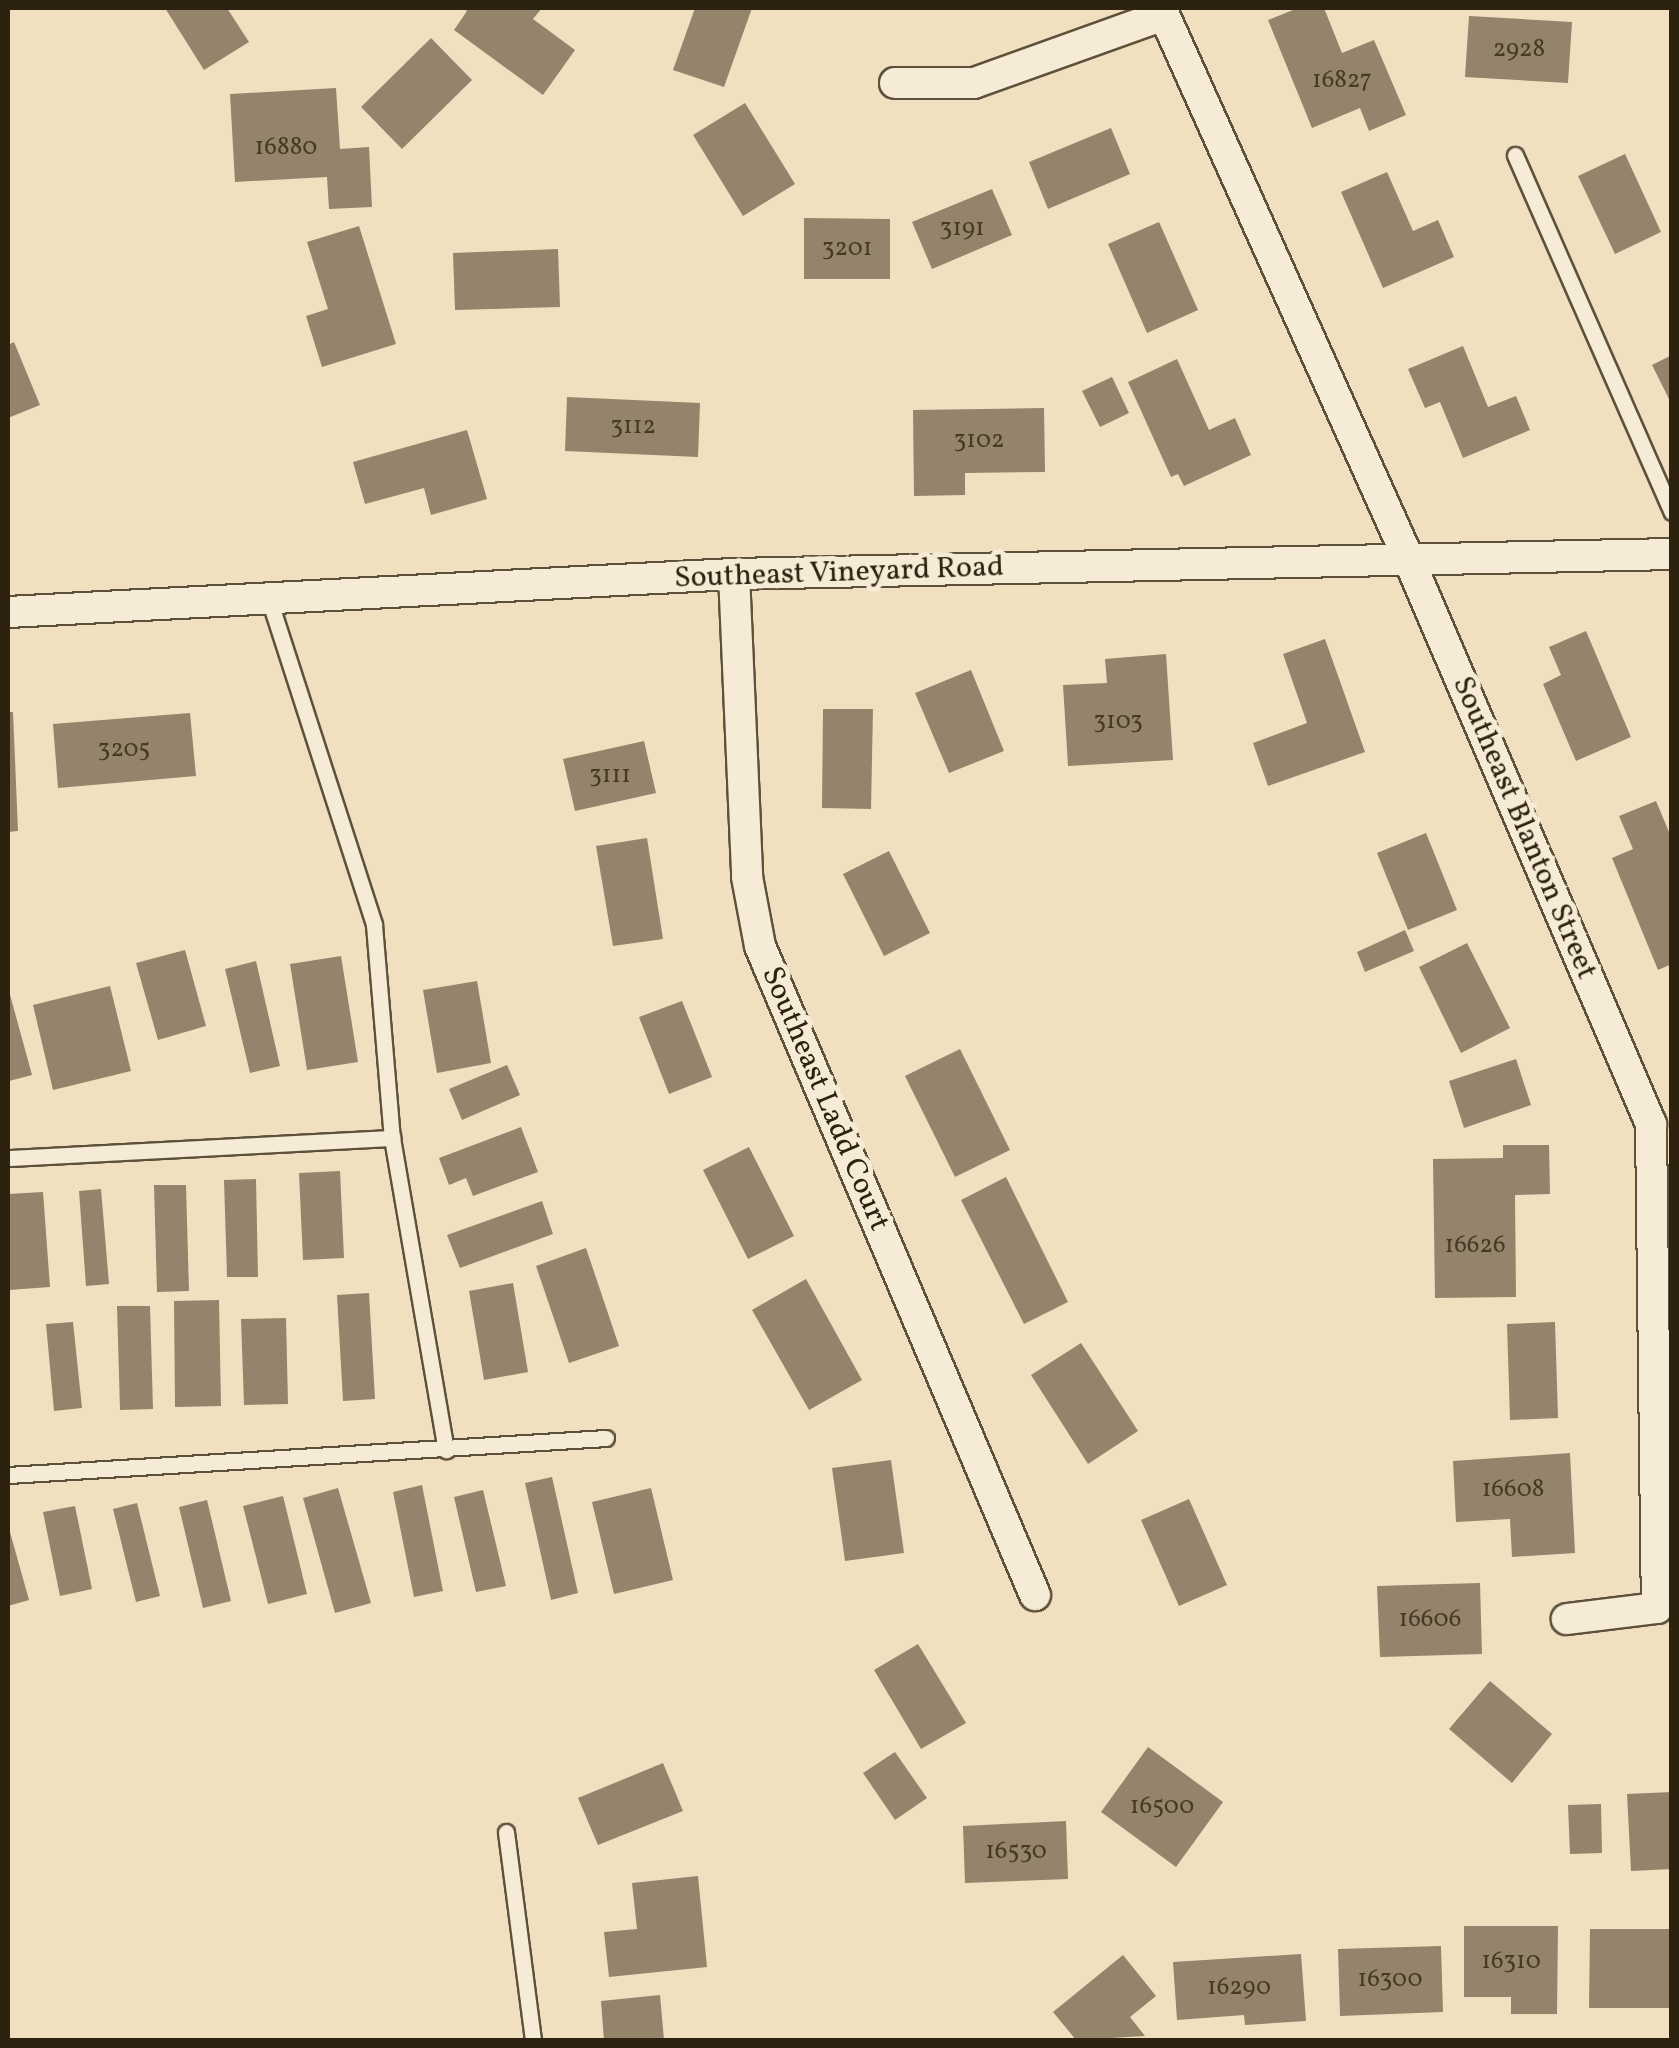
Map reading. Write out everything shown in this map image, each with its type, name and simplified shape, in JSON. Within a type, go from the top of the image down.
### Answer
[{"type":"street","points":[[895,83],[974,82],[1008,74],[1162,11]]},
{"type":"street","name":"Southeast Blanton Street","points":[[1162,11],[1409,560],[1651,1124],[1657,1608],[1566,1619]]},
{"type":"street","name":"Southeast Vineyard Road","points":[[8,612],[734,574],[1672,554]]},
{"type":"street","name":"Southeast Ladd Court","points":[[734,574],[747,877],[760,946],[1034,1595]]},
{"type":"lane","points":[[1516,155],[1672,512]]},
{"type":"lane","points":[[268,599],[374,925],[392,1138],[446,1450]]},
{"type":"lane","points":[[8,1158],[392,1138]]},
{"type":"lane","points":[[8,1475],[606,1438]]},
{"type":"lane","points":[[506,1832],[533,2040]]},
{"type":"building","points":[[165,8],[227,8],[249,42],[204,70]]},
{"type":"building","points":[[462,8],[542,8],[533,19],[575,50],[543,95],[454,30],[467,11]]},
{"type":"building","points":[[695,8],[752,8],[724,87],[673,70]]},
{"type":"building","points":[[1298,8],[1324,8],[1342,53],[1374,40],[1406,115],[1369,131],[1360,108],[1312,128],[1268,20]]},
{"type":"building","points":[[1469,16],[1572,22],[1568,83],[1465,77]]},
{"type":"building","points":[[431,38],[472,80],[402,149],[361,107]]},
{"type":"building","points":[[336,88],[340,149],[369,147],[372,207],[329,209],[327,177],[235,182],[230,94]]},
{"type":"building","points":[[745,103],[795,184],[743,216],[693,135]]},
{"type":"building","points":[[1111,128],[1130,174],[1048,209],[1029,162]]},
{"type":"building","points":[[1625,154],[1661,232],[1615,254],[1578,176]]},
{"type":"building","points":[[1387,172],[1413,231],[1438,220],[1454,257],[1383,288],[1341,192]]},
{"type":"building","points":[[992,189],[1012,235],[932,269],[912,222]]},
{"type":"building","points":[[804,218],[890,219],[890,279],[804,279]]},
{"type":"building","points":[[1159,222],[1198,310],[1147,333],[1108,244]]},
{"type":"building","points":[[359,226],[396,344],[322,367],[306,316],[328,309],[307,242]]},
{"type":"building","points":[[558,249],[560,307],[455,310],[453,253]]},
{"type":"building","points":[[14,342],[40,405],[8,418],[8,345]]},
{"type":"building","points":[[1463,346],[1488,407],[1516,396],[1530,430],[1463,458],[1440,402],[1425,408],[1408,369]]},
{"type":"building","points":[[1672,355],[1672,405],[1652,365]]},
{"type":"building","points":[[1177,359],[1209,430],[1235,418],[1251,455],[1184,486],[1178,474],[1171,477],[1128,382]]},
{"type":"building","points":[[1112,377],[1129,413],[1100,427],[1082,391]]},
{"type":"building","points":[[567,397],[700,403],[698,457],[565,451]]},
{"type":"building","points":[[1044,408],[1045,472],[965,473],[965,495],[914,496],[913,410]]},
{"type":"building","points":[[467,430],[487,499],[431,515],[424,488],[365,504],[353,462]]},
{"type":"building","points":[[1586,631],[1631,737],[1576,761],[1543,684],[1561,675],[1549,647]]},
{"type":"building","points":[[1325,639],[1365,752],[1268,786],[1253,743],[1307,723],[1283,654]]},
{"type":"building","points":[[1166,654],[1173,760],[1068,766],[1063,685],[1107,683],[1105,659]]},
{"type":"building","points":[[971,670],[1004,751],[949,773],[915,693]]},
{"type":"building","points":[[823,709],[873,709],[871,809],[822,808]]},
{"type":"building","points":[[8,712],[13,712],[18,831],[8,832]]},
{"type":"building","points":[[190,713],[196,776],[58,788],[53,724]]},
{"type":"building","points":[[644,741],[656,793],[575,811],[563,759]]},
{"type":"building","points":[[1656,801],[1672,839],[1672,964],[1658,970],[1612,858],[1633,849],[1619,816]]},
{"type":"building","points":[[1426,833],[1457,910],[1408,930],[1377,853]]},
{"type":"building","points":[[647,838],[663,939],[613,946],[596,846]]},
{"type":"building","points":[[889,851],[930,933],[884,956],[843,874]]},
{"type":"building","points":[[1405,930],[1414,951],[1365,972],[1357,952]]},
{"type":"building","points":[[1467,943],[1510,1028],[1461,1053],[1419,967]]},
{"type":"building","points":[[185,950],[206,1026],[158,1040],[136,963]]},
{"type":"building","points":[[341,956],[358,1062],[307,1070],[290,964]]},
{"type":"building","points":[[256,961],[280,1066],[250,1073],[225,969]]},
{"type":"building","points":[[477,981],[491,1063],[437,1073],[423,990]]},
{"type":"building","points":[[110,986],[131,1071],[53,1090],[33,1005]]},
{"type":"building","points":[[9,991],[32,1075],[9,1081],[8,1074]]},
{"type":"building","points":[[682,1001],[712,1077],[669,1094],[639,1017]]},
{"type":"building","points":[[960,1049],[1010,1150],[955,1177],[905,1076]]},
{"type":"building","points":[[1516,1059],[1531,1105],[1464,1128],[1449,1081]]},
{"type":"building","points":[[507,1065],[520,1095],[462,1120],[449,1089]]},
{"type":"building","points":[[521,1127],[538,1172],[473,1196],[466,1178],[449,1185],[439,1158]]},
{"type":"building","points":[[1503,1145],[1549,1145],[1550,1194],[1515,1195],[1516,1297],[1435,1298],[1433,1159],[1503,1158]]},
{"type":"building","points":[[749,1147],[794,1236],[748,1259],[703,1170]]},
{"type":"building","points":[[340,1171],[344,1258],[303,1260],[299,1173]]},
{"type":"building","points":[[1006,1177],[1068,1302],[1024,1324],[961,1200]]},
{"type":"building","points":[[256,1179],[258,1277],[227,1277],[224,1180]]},
{"type":"building","points":[[154,1185],[186,1185],[189,1291],[157,1292]]},
{"type":"building","points":[[101,1189],[109,1284],[86,1286],[79,1191]]},
{"type":"building","points":[[43,1192],[50,1287],[9,1290],[8,1194]]},
{"type":"building","points":[[542,1201],[553,1234],[460,1268],[447,1235]]},
{"type":"building","points":[[586,1248],[619,1346],[569,1363],[536,1266]]},
{"type":"building","points":[[806,1279],[862,1380],[809,1410],[752,1310]]},
{"type":"building","points":[[513,1283],[528,1372],[484,1380],[469,1291]]},
{"type":"building","points":[[369,1293],[375,1399],[343,1401],[337,1295]]},
{"type":"building","points":[[219,1300],[221,1406],[175,1407],[174,1301]]},
{"type":"building","points":[[117,1306],[150,1306],[153,1409],[120,1410]]},
{"type":"building","points":[[286,1318],[288,1404],[244,1405],[241,1319]]},
{"type":"building","points":[[73,1322],[82,1408],[54,1411],[46,1324]]},
{"type":"building","points":[[1555,1322],[1558,1418],[1510,1420],[1507,1324]]},
{"type":"building","points":[[1081,1343],[1138,1431],[1088,1464],[1031,1375]]},
{"type":"building","points":[[1570,1453],[1575,1553],[1512,1557],[1510,1519],[1456,1522],[1453,1461]]},
{"type":"building","points":[[891,1460],[904,1553],[845,1561],[832,1468]]},
{"type":"building","points":[[552,1477],[578,1593],[551,1600],[525,1483]]},
{"type":"building","points":[[422,1485],[443,1591],[414,1597],[393,1492]]},
{"type":"building","points":[[338,1488],[371,1603],[335,1613],[303,1498]]},
{"type":"building","points":[[651,1488],[673,1580],[614,1594],[592,1502]]},
{"type":"building","points":[[483,1490],[506,1586],[476,1592],[454,1497]]},
{"type":"building","points":[[283,1496],[307,1594],[268,1604],[243,1506]]},
{"type":"building","points":[[1189,1499],[1227,1585],[1179,1606],[1141,1520]]},
{"type":"building","points":[[207,1500],[231,1601],[203,1608],[179,1507]]},
{"type":"building","points":[[137,1503],[160,1596],[136,1602],[113,1509]]},
{"type":"building","points":[[75,1506],[92,1589],[60,1596],[43,1512]]},
{"type":"building","points":[[8,1525],[29,1600],[8,1606]]},
{"type":"building","points":[[1480,1583],[1482,1654],[1380,1657],[1377,1586]]},
{"type":"building","points":[[918,1644],[966,1723],[921,1749],[874,1670]]},
{"type":"building","points":[[1490,1681],[1552,1734],[1512,1783],[1449,1729]]},
{"type":"building","points":[[1148,1747],[1223,1802],[1176,1867],[1101,1812]]},
{"type":"building","points":[[895,1752],[927,1798],[895,1820],[863,1773]]},
{"type":"building","points":[[663,1763],[683,1811],[598,1845],[578,1798]]},
{"type":"building","points":[[1672,1792],[1672,1869],[1631,1871],[1627,1794]]},
{"type":"building","points":[[1601,1804],[1602,1853],[1570,1854],[1568,1805]]},
{"type":"building","points":[[1066,1821],[1068,1879],[965,1883],[963,1826]]},
{"type":"building","points":[[698,1876],[707,1967],[609,1977],[604,1932],[637,1929],[632,1883]]},
{"type":"building","points":[[1464,1926],[1558,1926],[1557,2014],[1511,2014],[1511,1997],[1464,1997]]},
{"type":"building","points":[[1590,1929],[1672,1929],[1672,2008],[1589,2008]]},
{"type":"building","points":[[1441,1946],[1443,2012],[1340,2016],[1338,1949]]},
{"type":"building","points":[[1301,1954],[1306,2021],[1245,2025],[1244,2015],[1177,2020],[1173,1962]]},
{"type":"building","points":[[1123,1955],[1156,1996],[1130,2017],[1145,2036],[1076,2040],[1053,2012]]},
{"type":"building","points":[[660,1995],[664,2040],[604,2040],[601,2001]]}]
